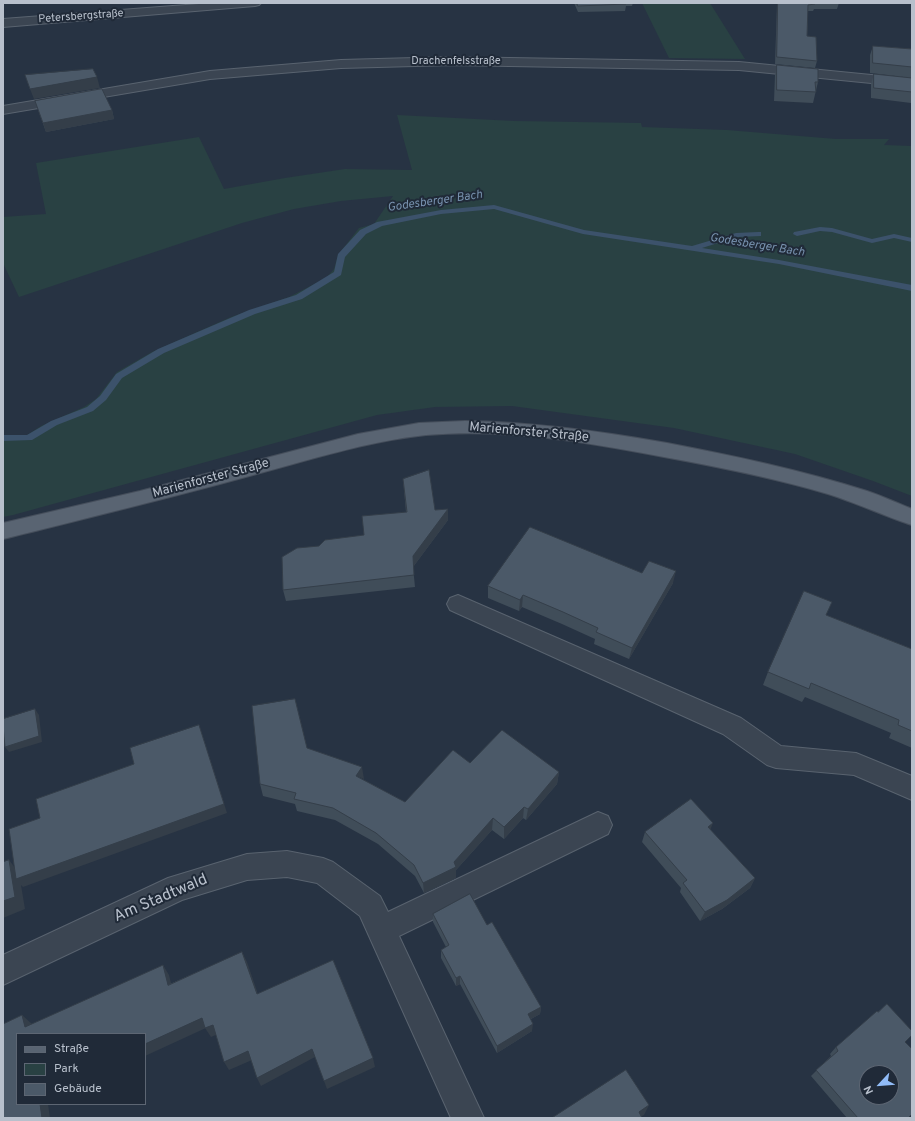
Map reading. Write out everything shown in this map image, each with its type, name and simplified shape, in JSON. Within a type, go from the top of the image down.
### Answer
[{"type":"main road","name":"Marienforster Straße","points":[[3,531],[148,496],[393,433],[437,428],[475,427],[518,429],[607,440],[694,455],[785,476],[861,497],[912,517]]},
{"type":"street","name":"Petersbergstraße","points":[[3,23],[255,3]]},
{"type":"street","name":"Drachenfelsstraße","points":[[3,110],[210,75],[341,64],[452,61],[739,66],[912,83]]},
{"type":"street","points":[[458,604],[732,726],[776,757],[856,764],[912,788]]},
{"type":"street","points":[[381,930],[598,825]]},
{"type":"street","name":"Am Stadtwald","points":[[3,970],[178,888],[247,867],[287,864],[323,871],[370,906],[468,1118]]},
{"type":"green space","points":[[642,3],[710,3],[745,59],[669,58]]},
{"type":"green space","points":[[397,115],[514,121],[641,123],[642,127],[727,130],[836,139],[889,139],[884,145],[912,146],[912,496],[795,454],[674,428],[512,406],[435,407],[377,415],[3,517],[3,437],[24,437],[41,426],[84,407],[96,399],[117,372],[152,352],[231,317],[289,297],[326,278],[334,269],[338,255],[359,228],[374,224],[393,196],[341,201],[294,209],[242,223],[19,297],[3,263],[3,217],[46,214],[36,163],[199,137],[224,189],[345,169],[412,170]]},
{"type":"building","points":[[577,3],[626,3],[626,4],[578,6]]},
{"type":"building","points":[[778,3],[815,3],[808,5],[807,36],[816,37],[817,61],[777,57]]},
{"type":"building","points":[[873,46],[912,49],[912,67],[873,63]]},
{"type":"building","points":[[777,65],[818,69],[818,82],[815,82],[816,92],[777,90]]},
{"type":"building","points":[[93,69],[97,77],[30,89],[25,75]]},
{"type":"building","points":[[874,74],[912,78],[912,92],[874,88]]},
{"type":"building","points":[[102,89],[112,110],[43,123],[35,101]]},
{"type":"building","points":[[429,470],[435,510],[448,509],[413,556],[414,575],[283,590],[282,557],[297,548],[319,546],[325,540],[364,535],[362,516],[407,512],[403,479]]},
{"type":"building","points":[[530,527],[642,573],[649,561],[676,571],[632,648],[596,632],[598,628],[563,612],[523,595],[520,600],[488,586]]},
{"type":"building","points":[[804,591],[832,602],[826,615],[912,649],[912,731],[898,725],[899,720],[811,683],[809,689],[768,672]]},
{"type":"building","points":[[295,699],[307,748],[362,767],[356,776],[405,802],[453,750],[470,763],[502,730],[559,772],[528,809],[524,807],[504,827],[493,818],[454,862],[456,867],[423,883],[414,865],[376,833],[333,808],[294,799],[296,793],[260,784],[252,706]]},
{"type":"building","points":[[35,709],[39,736],[5,747],[3,719]]},
{"type":"building","points":[[199,725],[224,804],[16,879],[9,829],[40,818],[36,799],[134,764],[130,748]]},
{"type":"building","points":[[691,799],[713,823],[708,827],[755,878],[727,900],[705,912],[683,883],[687,880],[645,832]]},
{"type":"building","points":[[9,860],[15,897],[3,901],[3,862]]},
{"type":"building","points":[[470,894],[487,925],[492,922],[541,1007],[528,1014],[533,1024],[497,1046],[460,976],[456,978],[441,950],[449,945],[433,914]]},
{"type":"building","points":[[242,952],[257,994],[333,960],[373,1058],[324,1081],[312,1049],[257,1078],[248,1051],[224,1062],[213,1025],[205,1028],[202,1018],[146,1044],[146,1033],[16,1033],[16,1105],[40,1105],[42,1118],[3,1118],[3,1024],[22,1015],[25,1027],[163,965],[168,985]]},
{"type":"building","points":[[887,1004],[912,1031],[912,1035],[905,1042],[912,1049],[912,1114],[908,1118],[858,1118],[816,1070],[838,1051],[836,1047],[877,1011],[878,1012]]},
{"type":"building","points":[[626,1070],[649,1105],[639,1112],[642,1118],[552,1118]]},
{"type":"waterway","name":"Godesberger Bach","points":[[3,438],[29,438],[54,423],[90,409],[103,398],[119,376],[161,351],[252,312],[299,297],[338,273],[341,256],[363,232],[380,224],[441,212],[494,207],[583,232],[779,262],[912,288]]},
{"type":"waterway","points":[[797,234],[820,229],[832,230],[872,241],[894,236],[912,240]]},
{"type":"waterway","points":[[696,247],[736,235],[758,234]]}]
